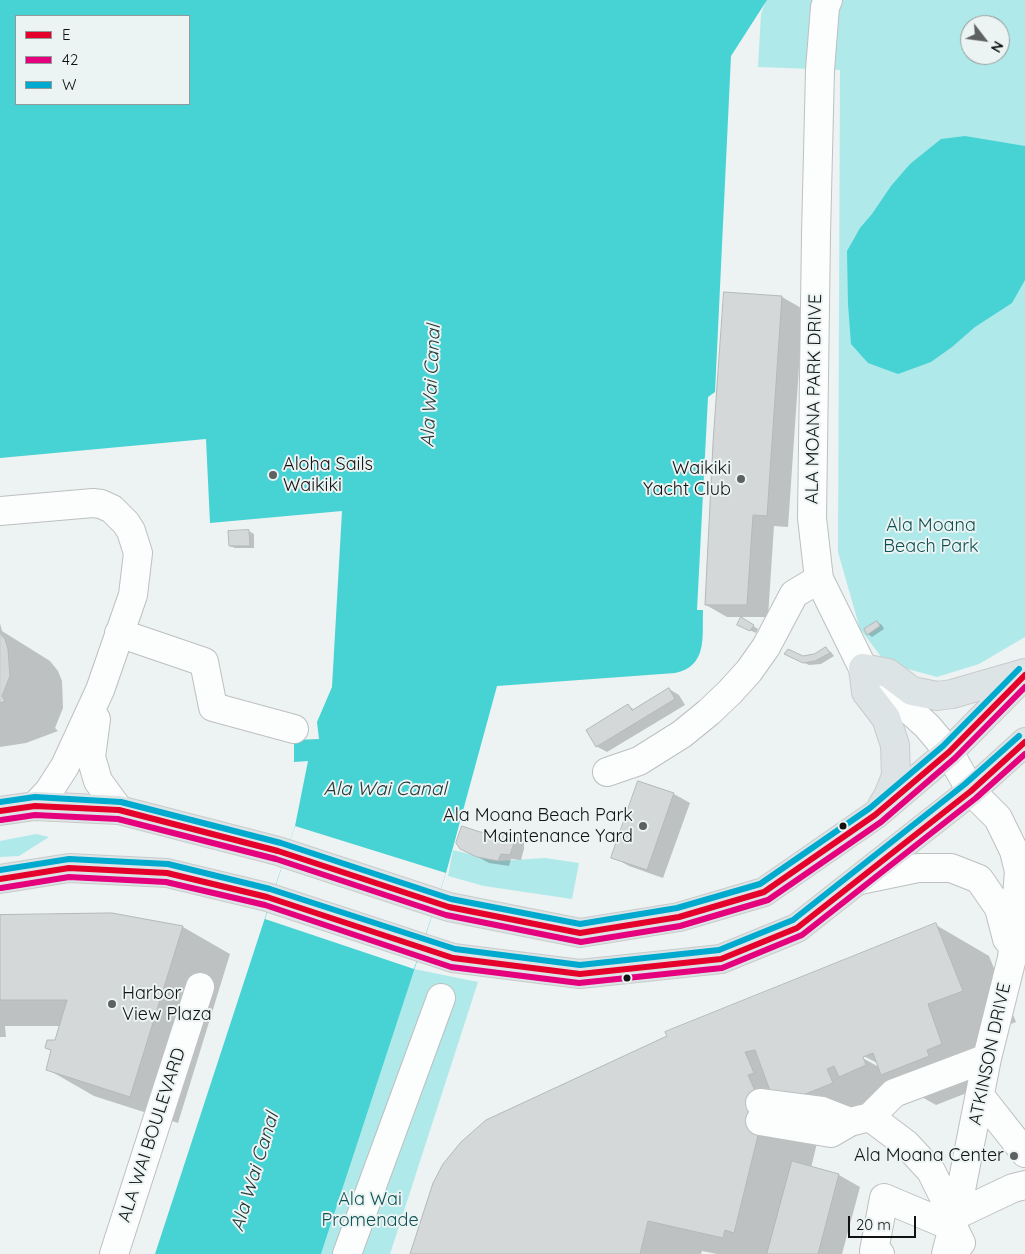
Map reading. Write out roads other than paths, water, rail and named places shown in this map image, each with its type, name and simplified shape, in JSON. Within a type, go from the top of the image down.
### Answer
[{"type":"main road","points":[[876,815],[888,796],[896,776],[895,745],[886,718],[866,692],[863,668],[888,673],[912,691],[937,696],[952,694],[1025,674]]},
{"type":"main road","points":[[0,811],[35,806],[119,810],[278,851],[449,907],[580,933],[679,917],[764,892],[876,815],[949,752],[1025,674]]},
{"type":"main road","points":[[0,879],[69,868],[167,873],[267,897],[453,958],[580,974],[721,959],[797,928],[971,791],[1025,742]]},
{"type":"street","name":"ALA MOANA PARK DRIVE","points":[[828,0],[825,7],[820,70],[816,235],[812,518],[819,579],[863,668],[927,726],[949,752]]},
{"type":"street","points":[[0,511],[97,503],[105,505],[116,512],[131,531],[138,553],[132,595],[100,690],[66,766],[49,791],[35,806]]},
{"type":"street","points":[[607,772],[639,761],[682,734],[710,712],[749,671],[766,647],[794,594],[819,579]]},
{"type":"street","points":[[119,633],[204,662],[213,707],[294,729]]},
{"type":"street","points":[[100,690],[90,757],[98,781],[119,810]]},
{"type":"street","name":"ATKINSON DRIVE","points":[[946,1254],[955,1221],[987,1058],[1012,958],[1020,871],[1014,851],[998,818],[971,791],[949,752]]},
{"type":"street","points":[[860,880],[918,868],[951,868],[979,879],[999,908],[1012,958]]},
{"type":"street","points":[[1012,958],[1025,932]]},
{"type":"street","name":"ALA WAI BOULEVARD","points":[[114,1254],[200,988]]},
{"type":"street","points":[[347,1254],[441,998]]},
{"type":"street","points":[[860,1119],[894,1093],[987,1058]]},
{"type":"street","points":[[980,1096],[1025,1152]]},
{"type":"street","points":[[760,1112],[822,1111],[860,1119],[906,1144],[932,1171],[955,1221],[965,1254]]},
{"type":"street","points":[[880,1254],[874,1251],[884,1198],[955,1221],[1013,1188],[1025,1185]]},
{"type":"water","name":"Ala Wai Canal","points":[[0,0],[767,0],[731,56],[715,392],[708,397],[697,610],[703,610],[701,649],[693,664],[675,673],[497,686],[446,873],[321,1254],[155,1254],[295,826],[308,761],[294,762],[294,740],[319,739],[317,722],[332,687],[342,511],[210,523],[206,439],[0,458]]},
{"type":"water","points":[[965,136],[1025,146],[1025,280],[1012,303],[975,327],[931,362],[898,374],[868,363],[851,344],[847,251],[860,228],[910,164],[941,139]]},
{"type":"place","name":"Aloha Sails Waikiki","points":[[273,475]]},
{"type":"place","name":"Waikiki Yacht Club","points":[[741,479]]},
{"type":"place","name":"Ala Moana Beach Park Maintenance Yard","points":[[643,826]]},
{"type":"place","name":"Harbor View Plaza","points":[[112,1004]]},
{"type":"place","name":"Ala Moana Center","points":[[1014,1156]]},
{"type":"park label","name":"Ala Moana Beach Park","points":[[931,536]]},
{"type":"park label","name":"Ala Wai Promenade","points":[[370,1210]]}]
